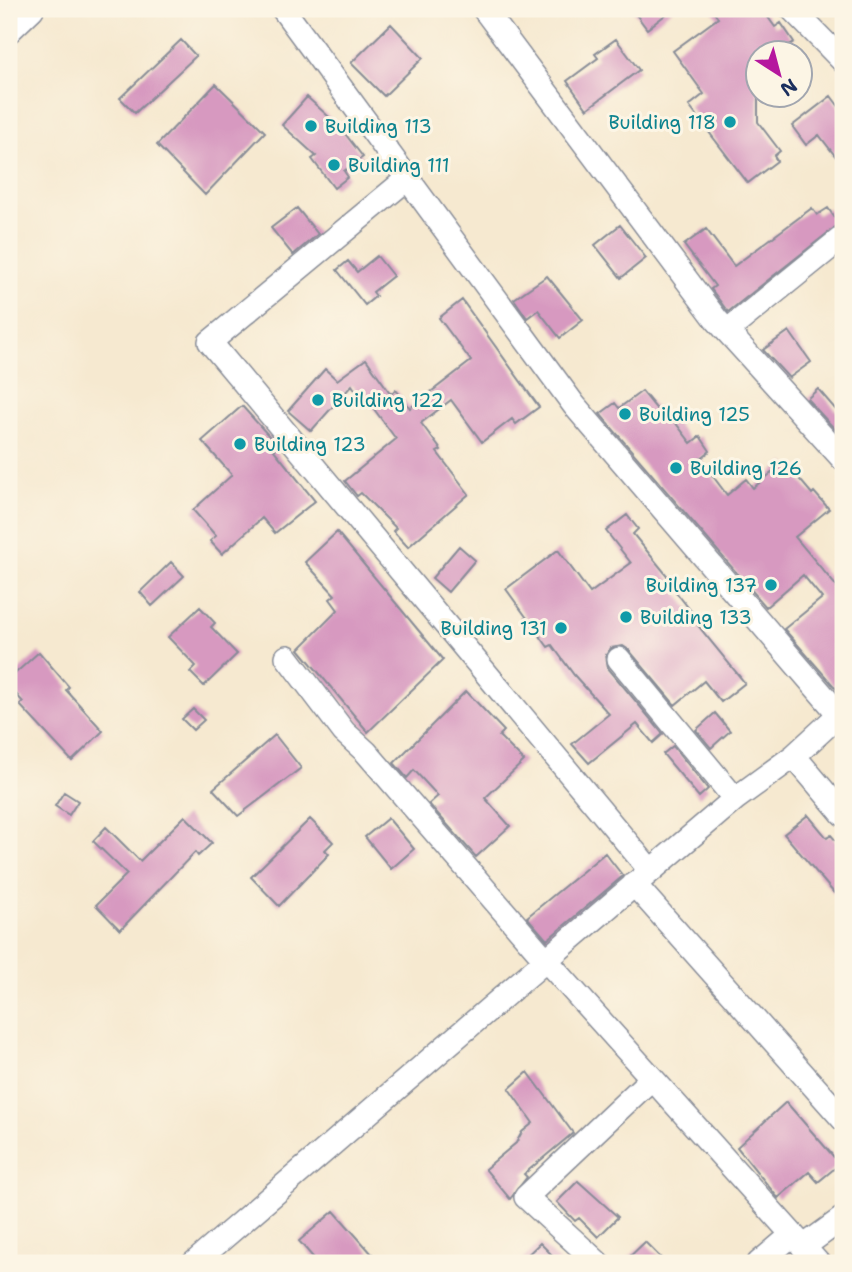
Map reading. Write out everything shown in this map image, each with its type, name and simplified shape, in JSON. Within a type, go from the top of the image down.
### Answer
[{"type":"street","points":[[9,31],[32,9]]},
{"type":"street","points":[[194,1263],[642,877],[735,799],[794,756],[841,712],[574,405],[283,9]]},
{"type":"street","points":[[484,9],[727,331],[843,460]]},
{"type":"street","points":[[784,9],[843,61]]},
{"type":"street","points":[[408,178],[210,342],[642,877],[843,1119]]},
{"type":"street","points":[[727,331],[843,237]]},
{"type":"street","points":[[287,657],[344,732],[366,752],[546,960],[804,1248]]},
{"type":"street","points":[[619,659],[735,799]]},
{"type":"street","points":[[794,756],[843,814]]},
{"type":"street","points":[[598,1263],[526,1197],[652,1078]]},
{"type":"street","points":[[759,1263],[804,1248],[843,1218]]},
{"type":"building","points":[[632,9],[673,9],[647,29]]},
{"type":"building","points":[[711,9],[762,9],[775,27],[781,23],[791,38],[744,38],[744,108],[758,108],[758,122],[780,151],[774,156],[777,161],[748,183],[689,106],[704,94],[673,51],[718,18]]},
{"type":"building","points":[[391,24],[423,58],[384,96],[351,63]]},
{"type":"building","points":[[616,39],[639,70],[587,109],[567,81],[598,58],[595,54]]},
{"type":"building","points":[[181,40],[196,56],[135,113],[120,98]]},
{"type":"building","points":[[216,84],[265,132],[205,195],[157,145]]},
{"type":"building","points":[[831,96],[843,112],[843,166],[819,135],[806,145],[792,126]]},
{"type":"building","points":[[307,97],[339,126],[363,157],[344,171],[348,177],[334,188],[312,159],[316,156],[282,125]]},
{"type":"building","points":[[297,208],[318,234],[293,255],[271,228]]},
{"type":"building","points":[[812,208],[817,215],[828,208],[839,224],[728,312],[711,289],[715,286],[684,245],[706,229],[734,266]]},
{"type":"building","points":[[620,225],[646,258],[621,278],[595,245]]},
{"type":"building","points":[[377,256],[393,276],[373,292],[376,296],[365,305],[337,270],[348,261],[357,272]]},
{"type":"building","points":[[547,276],[583,320],[560,338],[538,310],[527,318],[514,299]]},
{"type":"building","points":[[462,300],[539,407],[516,424],[512,419],[482,442],[451,400],[421,423],[441,450],[437,452],[469,494],[408,547],[393,531],[396,528],[361,493],[357,496],[345,481],[396,439],[368,401],[365,404],[352,385],[311,431],[288,411],[325,369],[337,380],[366,359],[391,394],[396,390],[410,408],[471,361],[439,318]]},
{"type":"building","points":[[789,331],[811,362],[789,378],[763,350]]},
{"type":"building","points":[[818,389],[843,418],[843,438],[807,399]]},
{"type":"building","points":[[642,391],[663,417],[668,413],[691,443],[700,436],[710,451],[700,459],[727,495],[746,479],[753,488],[785,462],[812,494],[814,492],[829,509],[795,537],[843,594],[843,688],[839,692],[784,629],[822,598],[803,575],[766,607],[600,414],[615,403],[619,408]]},
{"type":"building","points":[[242,406],[278,446],[274,450],[315,501],[275,533],[262,518],[222,554],[210,541],[216,536],[193,510],[232,475],[202,441]]},
{"type":"building","points":[[627,515],[638,529],[633,534],[679,590],[676,592],[698,620],[695,622],[745,683],[721,702],[704,681],[675,705],[629,650],[623,646],[611,648],[606,655],[608,668],[663,734],[653,743],[637,724],[589,763],[572,744],[609,714],[574,675],[552,645],[548,647],[506,589],[558,550],[590,593],[631,563],[606,531]]},
{"type":"building","points":[[337,532],[443,660],[368,732],[299,649],[338,610],[330,599],[335,595],[305,562]]},
{"type":"building","points":[[459,546],[475,560],[448,592],[432,578]]},
{"type":"building","points":[[171,562],[184,576],[152,606],[140,592]]},
{"type":"building","points":[[200,607],[215,623],[211,627],[237,654],[204,686],[190,672],[196,666],[168,637]]},
{"type":"building","points":[[39,652],[69,687],[66,690],[103,731],[72,761],[20,705],[23,702],[9,686],[9,679]]},
{"type":"building","points":[[466,691],[504,731],[499,736],[524,761],[485,798],[510,826],[476,857],[429,804],[438,796],[414,770],[407,778],[394,763]]},
{"type":"building","points":[[193,709],[204,720],[193,730],[182,719]]},
{"type":"building","points":[[715,713],[730,731],[711,748],[696,730]]},
{"type":"building","points":[[275,735],[301,768],[238,816],[213,789]]},
{"type":"building","points":[[673,746],[708,789],[699,797],[663,754]]},
{"type":"building","points":[[64,792],[78,801],[69,815],[55,806]]},
{"type":"building","points":[[808,815],[827,838],[831,835],[843,849],[843,886],[834,893],[784,834]]},
{"type":"building","points":[[185,816],[212,843],[198,856],[195,852],[120,930],[96,905],[127,874],[93,841],[106,827],[140,861]]},
{"type":"building","points":[[388,818],[414,849],[391,869],[365,837]]},
{"type":"building","points":[[310,819],[333,842],[325,850],[329,854],[279,906],[251,877]]},
{"type":"building","points":[[605,853],[623,876],[547,940],[527,917]]},
{"type":"building","points":[[528,1072],[573,1133],[524,1174],[527,1177],[510,1199],[485,1169],[516,1143],[522,1132],[533,1123],[509,1089]]},
{"type":"building","points":[[786,1102],[840,1164],[818,1182],[809,1172],[778,1198],[737,1147]]},
{"type":"building","points":[[578,1181],[618,1217],[598,1237],[579,1218],[575,1221],[557,1202]]},
{"type":"building","points":[[334,1211],[372,1254],[361,1263],[318,1263],[299,1241]]},
{"type":"building","points":[[645,1242],[666,1263],[623,1263]]},
{"type":"building","points":[[540,1243],[560,1263],[519,1263]]},
{"type":"place","name":"Building 118","points":[[730,122]]},
{"type":"place","name":"Building 113","points":[[311,126]]},
{"type":"place","name":"Building 111","points":[[334,165]]},
{"type":"place","name":"Building 122","points":[[318,400]]},
{"type":"place","name":"Building 125","points":[[625,414]]},
{"type":"place","name":"Building 123","points":[[240,444]]},
{"type":"place","name":"Building 126","points":[[676,468]]},
{"type":"place","name":"Building 137","points":[[771,585]]},
{"type":"place","name":"Building 133","points":[[626,617]]},
{"type":"place","name":"Building 131","points":[[561,628]]}]
